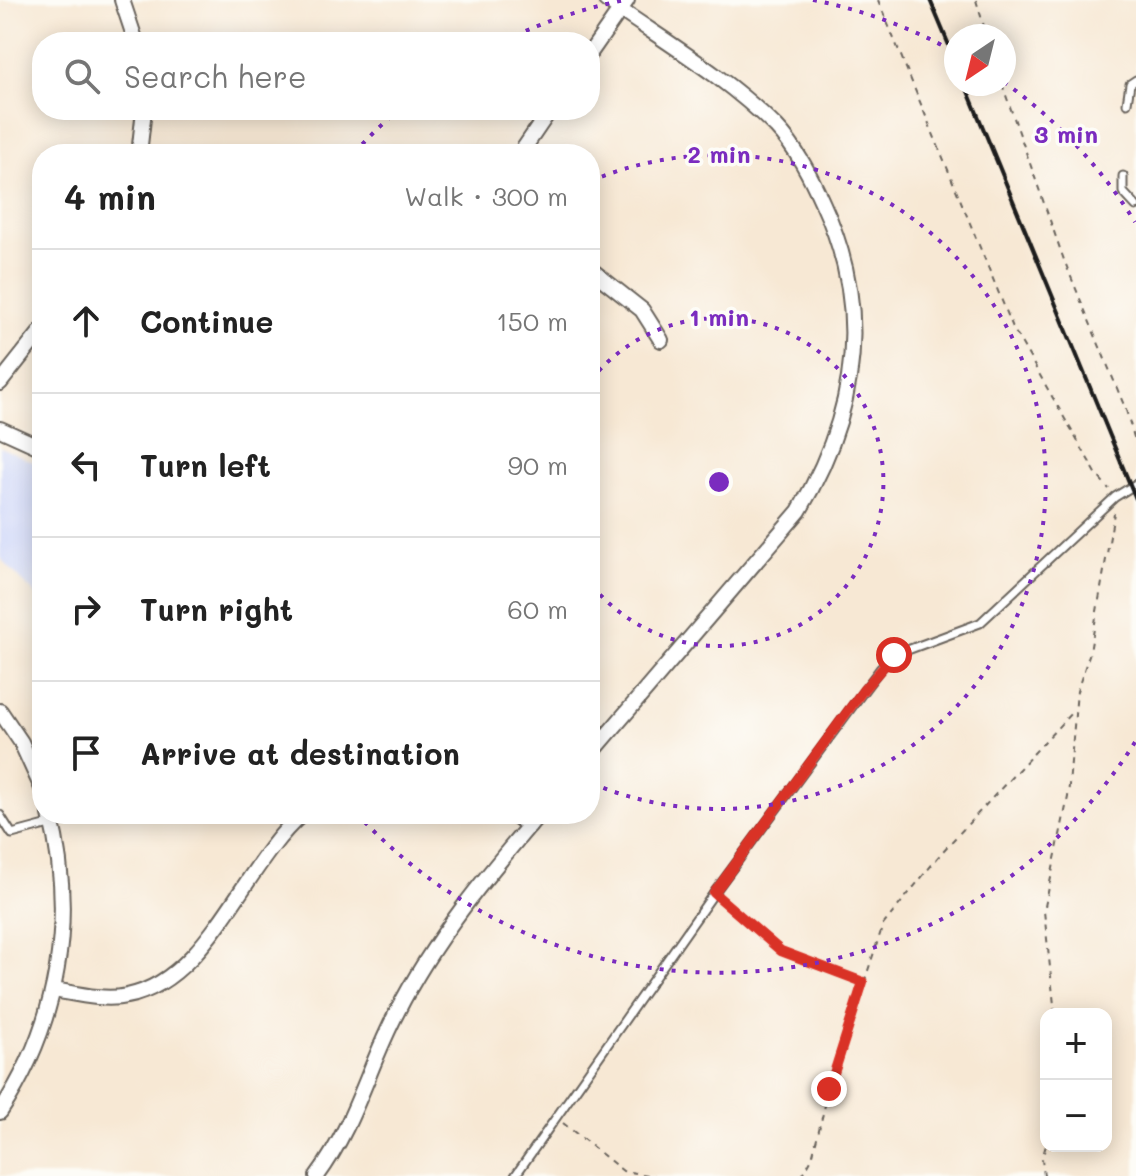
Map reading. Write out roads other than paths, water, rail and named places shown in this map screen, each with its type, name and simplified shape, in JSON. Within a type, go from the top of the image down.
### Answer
[{"type":"street","points":[[122,0],[133,32]]},
{"type":"street","points":[[600,743],[799,511],[825,466],[844,410],[853,324],[847,274],[832,222],[809,174],[778,130],[728,83],[623,5],[606,0]]},
{"type":"street","points":[[600,38],[623,5]]},
{"type":"street","points":[[140,144],[143,120]]},
{"type":"street","points":[[527,144],[543,120]]},
{"type":"street","points":[[600,277],[642,310],[661,340]]},
{"type":"street","points":[[0,383],[32,343]]},
{"type":"street","points":[[0,429],[32,443]]},
{"type":"street","points":[[0,711],[21,742],[32,766]]},
{"type":"street","points":[[0,1112],[28,1063],[54,990],[63,917],[61,872],[53,824]]},
{"type":"street","points":[[54,990],[126,997],[162,983],[189,961],[260,861],[293,824]]},
{"type":"street","points":[[317,1176],[347,1131],[382,1043],[419,972],[531,824]]},
{"type":"lane","points":[[1127,103],[1130,84],[1136,80]]},
{"type":"lane","points":[[1123,176],[1123,192],[1136,206]]},
{"type":"lane","points":[[515,1176],[714,893],[887,662],[919,645],[980,623],[1115,497],[1136,484]]},
{"type":"lane","points":[[0,815],[12,834],[39,824]]},
{"type":"railway","points":[[930,0],[944,33]]},
{"type":"railway","points":[[970,96],[1136,499]]}]
